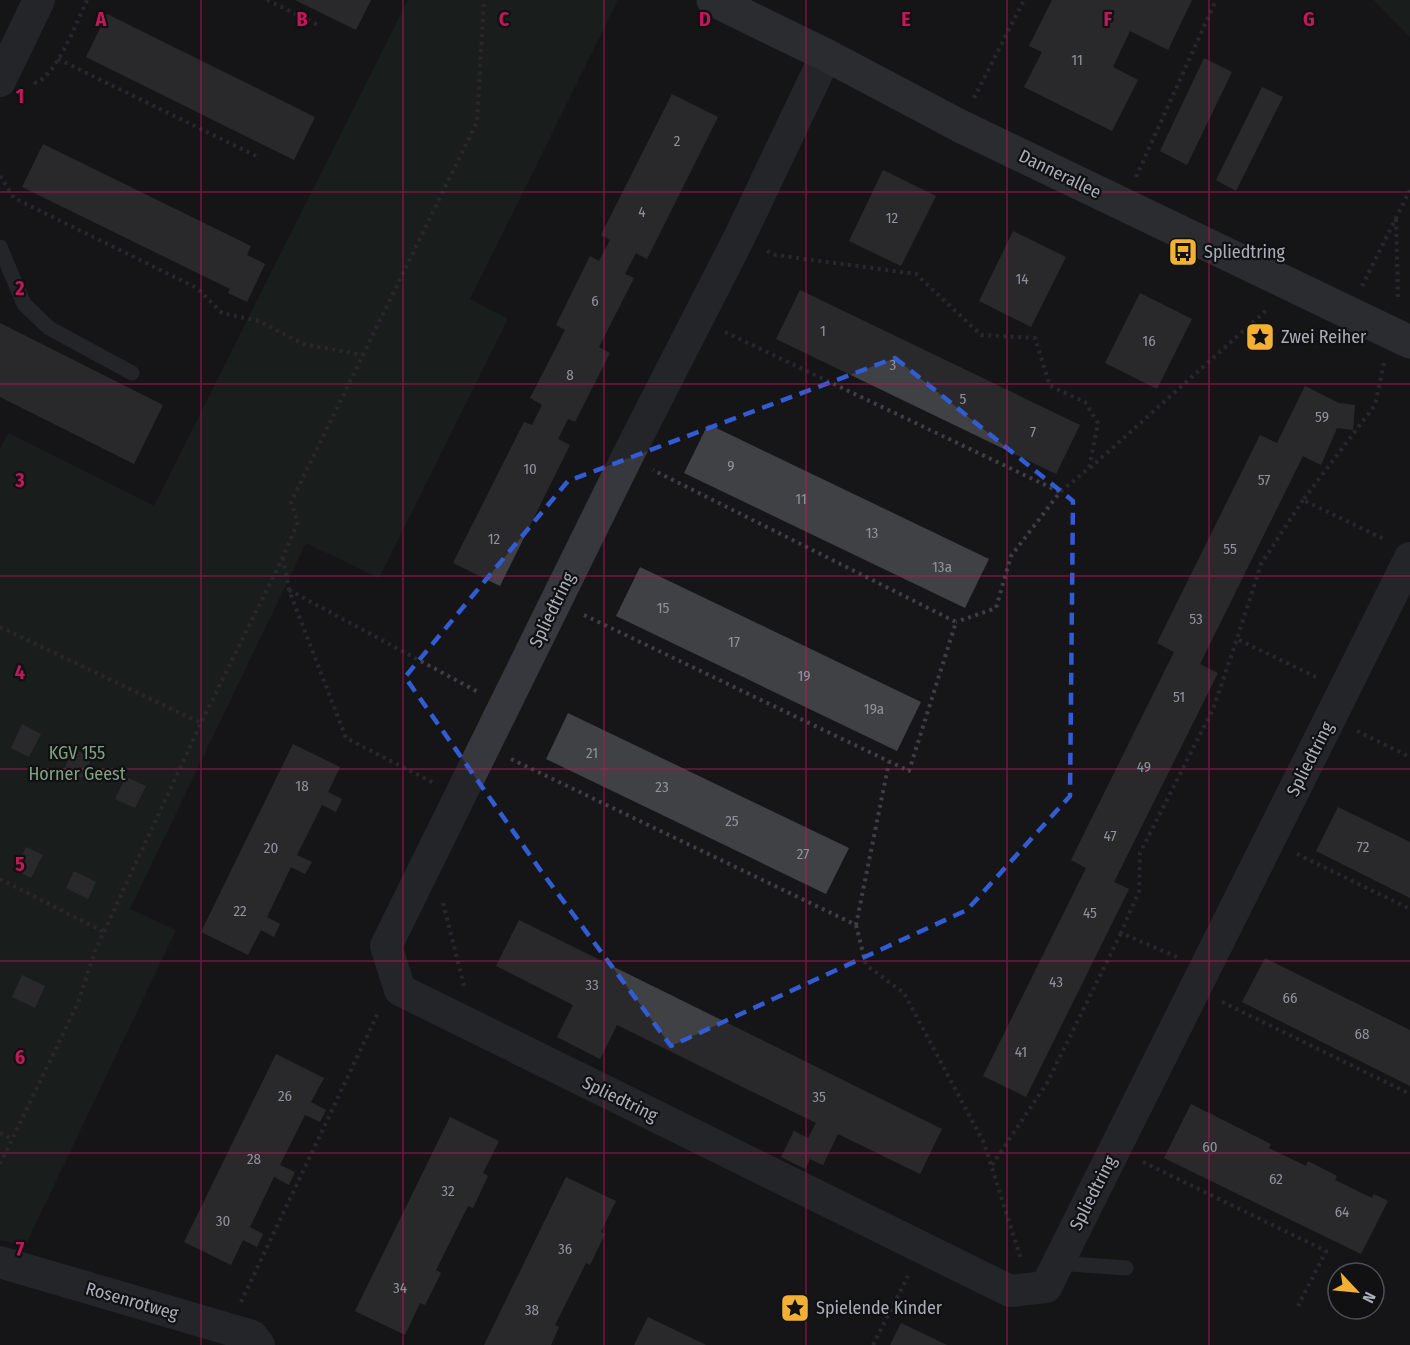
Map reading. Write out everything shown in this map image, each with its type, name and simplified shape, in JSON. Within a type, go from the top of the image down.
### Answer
[{"type":"street","points":[[1,79],[39,0]]},
{"type":"street","name":"Dannerallee","points":[[713,0],[826,55],[960,126],[1400,337]]},
{"type":"street","name":"Spliedtring","points":[[826,55],[739,238],[627,457],[386,946],[400,990],[1010,1291],[1046,1287],[1344,690],[1399,550]]},
{"type":"street","name":"Rosenrotweg","points":[[0,1262],[252,1335],[259,1345]]},
{"type":"lane","points":[[0,247],[24,304],[40,320],[49,328],[132,373]]},
{"type":"lane","points":[[1058,1263],[1125,1268]]},
{"type":"path","points":[[1,79],[22,84],[39,82],[52,71],[87,0]]},
{"type":"path","points":[[267,0],[318,25]]},
{"type":"path","points":[[0,1164],[78,1003],[95,951],[201,723],[283,557],[298,522],[291,502],[477,122],[484,0]]},
{"type":"path","points":[[960,126],[1024,0]]},
{"type":"path","points":[[1124,204],[1216,0]]},
{"type":"path","points":[[58,59],[256,156]]},
{"type":"path","points":[[0,176],[15,198],[197,288],[222,313],[259,321],[303,344],[363,355]]},
{"type":"path","points":[[1349,312],[1410,190]]},
{"type":"path","points":[[1396,218],[1398,297]]},
{"type":"path","points":[[739,238],[776,255],[916,274],[981,335],[1035,338],[1050,386],[1085,402],[1098,423],[1089,468]]},
{"type":"path","points":[[627,457],[957,622],[996,608],[1011,556],[1060,492],[1294,286]]},
{"type":"path","points":[[698,319],[1060,492]]},
{"type":"path","points":[[992,1166],[1047,1083],[1121,933],[1139,891],[1140,853],[1213,709],[1261,564],[1303,500],[1375,405],[1400,337]]},
{"type":"path","points":[[1303,500],[1399,550]]},
{"type":"path","points":[[283,557],[289,590],[346,738],[460,796]]},
{"type":"path","points":[[289,590],[505,707]]},
{"type":"path","points":[[556,602],[909,771],[957,622]]},
{"type":"path","points":[[0,627],[201,723]]},
{"type":"path","points":[[1237,639],[1344,690]]},
{"type":"path","points":[[1330,718],[1410,757]]},
{"type":"path","points":[[485,747],[856,925]]},
{"type":"path","points":[[889,762],[856,925],[866,965],[904,993],[984,1143],[1031,1289]]},
{"type":"path","points":[[1269,840],[1410,909]]},
{"type":"path","points":[[0,879],[104,932]]},
{"type":"path","points":[[442,902],[474,1027]]},
{"type":"path","points":[[1121,933],[1410,1094]]},
{"type":"path","points":[[229,1329],[394,977]]},
{"type":"path","points":[[0,1133],[12,1139]]},
{"type":"path","points":[[1116,1148],[1326,1251],[1298,1306]]},
{"type":"path","points":[[873,1345],[922,1247]]},
{"type":"highlighted area","points":[[895,358],[1073,501],[1070,796],[967,910],[671,1046],[541,871],[405,677],[568,481]]},
{"type":"green space","name":"KGV 155 Horner Geest","points":[[408,0],[618,0],[470,299],[508,319],[379,578],[306,543],[130,909],[176,930],[25,1246],[0,1240],[0,449],[8,433],[154,506]]},
{"type":"green space","points":[[1374,0],[1410,0],[1410,37]]},
{"type":"building","points":[[295,0],[371,0],[356,30]]},
{"type":"building","points":[[1052,0],[1192,0],[1168,50],[1130,31],[1113,67],[1138,80],[1112,131],[1024,87],[1042,52],[1029,46]]},
{"type":"building","points":[[107,14],[315,117],[294,160],[86,57]]},
{"type":"building","points":[[1204,58],[1232,72],[1187,165],[1160,151]]},
{"type":"building","points":[[1262,87],[1283,97],[1236,191],[1216,180]]},
{"type":"building","points":[[672,94],[718,117],[647,259],[636,253],[625,274],[634,278],[599,347],[610,353],[575,422],[568,419],[558,439],[570,445],[500,586],[453,563],[524,422],[532,425],[542,405],[530,398],[565,330],[556,325],[590,256],[599,261],[610,240],[601,235]]},
{"type":"building","points":[[43,144],[251,246],[247,255],[265,264],[247,302],[228,293],[230,289],[22,187]]},
{"type":"building","points":[[883,170],[936,196],[901,266],[849,241]]},
{"type":"building","points":[[1013,231],[1066,257],[1031,327],[979,301]]},
{"type":"building","points":[[800,290],[1080,425],[1056,474],[776,339]]},
{"type":"building","points":[[1140,293],[1192,319],[1157,389],[1105,363]]},
{"type":"building","points":[[0,323],[163,405],[134,464],[0,397]]},
{"type":"building","points":[[1305,386],[1339,403],[1355,405],[1353,430],[1337,428],[1321,465],[1303,456],[1200,664],[1218,673],[1114,882],[1129,889],[1026,1097],[983,1076],[1086,868],[1071,860],[1174,652],[1157,643],[1260,435],[1277,443]]},
{"type":"building","points":[[708,424],[989,559],[965,608],[684,473]]},
{"type":"building","points":[[640,567],[921,702],[897,751],[616,616]]},
{"type":"building","points":[[568,713],[849,848],[826,894],[546,759]]},
{"type":"building","points":[[22,724],[41,734],[29,757],[11,748]]},
{"type":"building","points":[[293,744],[340,767],[328,792],[342,799],[336,812],[322,805],[297,855],[312,862],[305,874],[291,867],[267,917],[280,924],[274,937],[261,930],[248,955],[201,932]]},
{"type":"building","points":[[74,749],[92,758],[82,778],[64,769]]},
{"type":"building","points":[[126,777],[146,786],[135,808],[115,799]]},
{"type":"building","points":[[1338,807],[1410,842],[1410,898],[1316,851]]},
{"type":"building","points":[[26,847],[43,855],[31,878],[15,870]]},
{"type":"building","points":[[74,871],[96,882],[88,899],[66,888]]},
{"type":"building","points":[[519,920],[942,1129],[920,1174],[838,1134],[823,1165],[810,1159],[805,1169],[781,1157],[794,1131],[808,1138],[816,1123],[617,1025],[600,1059],[557,1037],[573,1005],[496,966]]},
{"type":"building","points":[[1265,958],[1410,1030],[1410,1086],[1242,1002]]},
{"type":"building","points":[[22,975],[45,986],[35,1008],[12,997]]},
{"type":"building","points":[[276,1054],[324,1078],[311,1102],[326,1110],[320,1122],[305,1115],[280,1165],[295,1172],[289,1185],[274,1177],[250,1227],[263,1234],[257,1247],[243,1240],[231,1265],[184,1242]]},
{"type":"building","points":[[1191,1104],[1271,1144],[1269,1148],[1306,1166],[1308,1161],[1337,1176],[1335,1180],[1372,1198],[1374,1194],[1388,1201],[1361,1254],[1164,1158]]},
{"type":"building","points":[[450,1117],[499,1141],[483,1173],[488,1176],[473,1208],[468,1206],[436,1270],[441,1273],[425,1305],[420,1303],[405,1335],[355,1311]]},
{"type":"building","points":[[566,1177],[616,1201],[601,1232],[605,1234],[590,1265],[586,1263],[555,1325],[559,1327],[551,1345],[484,1345]]},
{"type":"building","points":[[648,1317],[706,1345],[634,1345]]},
{"type":"building","points":[[901,1323],[947,1345],[890,1345]]},
{"type":"place","name":"Spliedtring","points":[[1183,252]]},
{"type":"place","name":"Zwei Reiher","points":[[1260,337]]},
{"type":"place","name":"Spielende Kinder","points":[[795,1308]]}]
